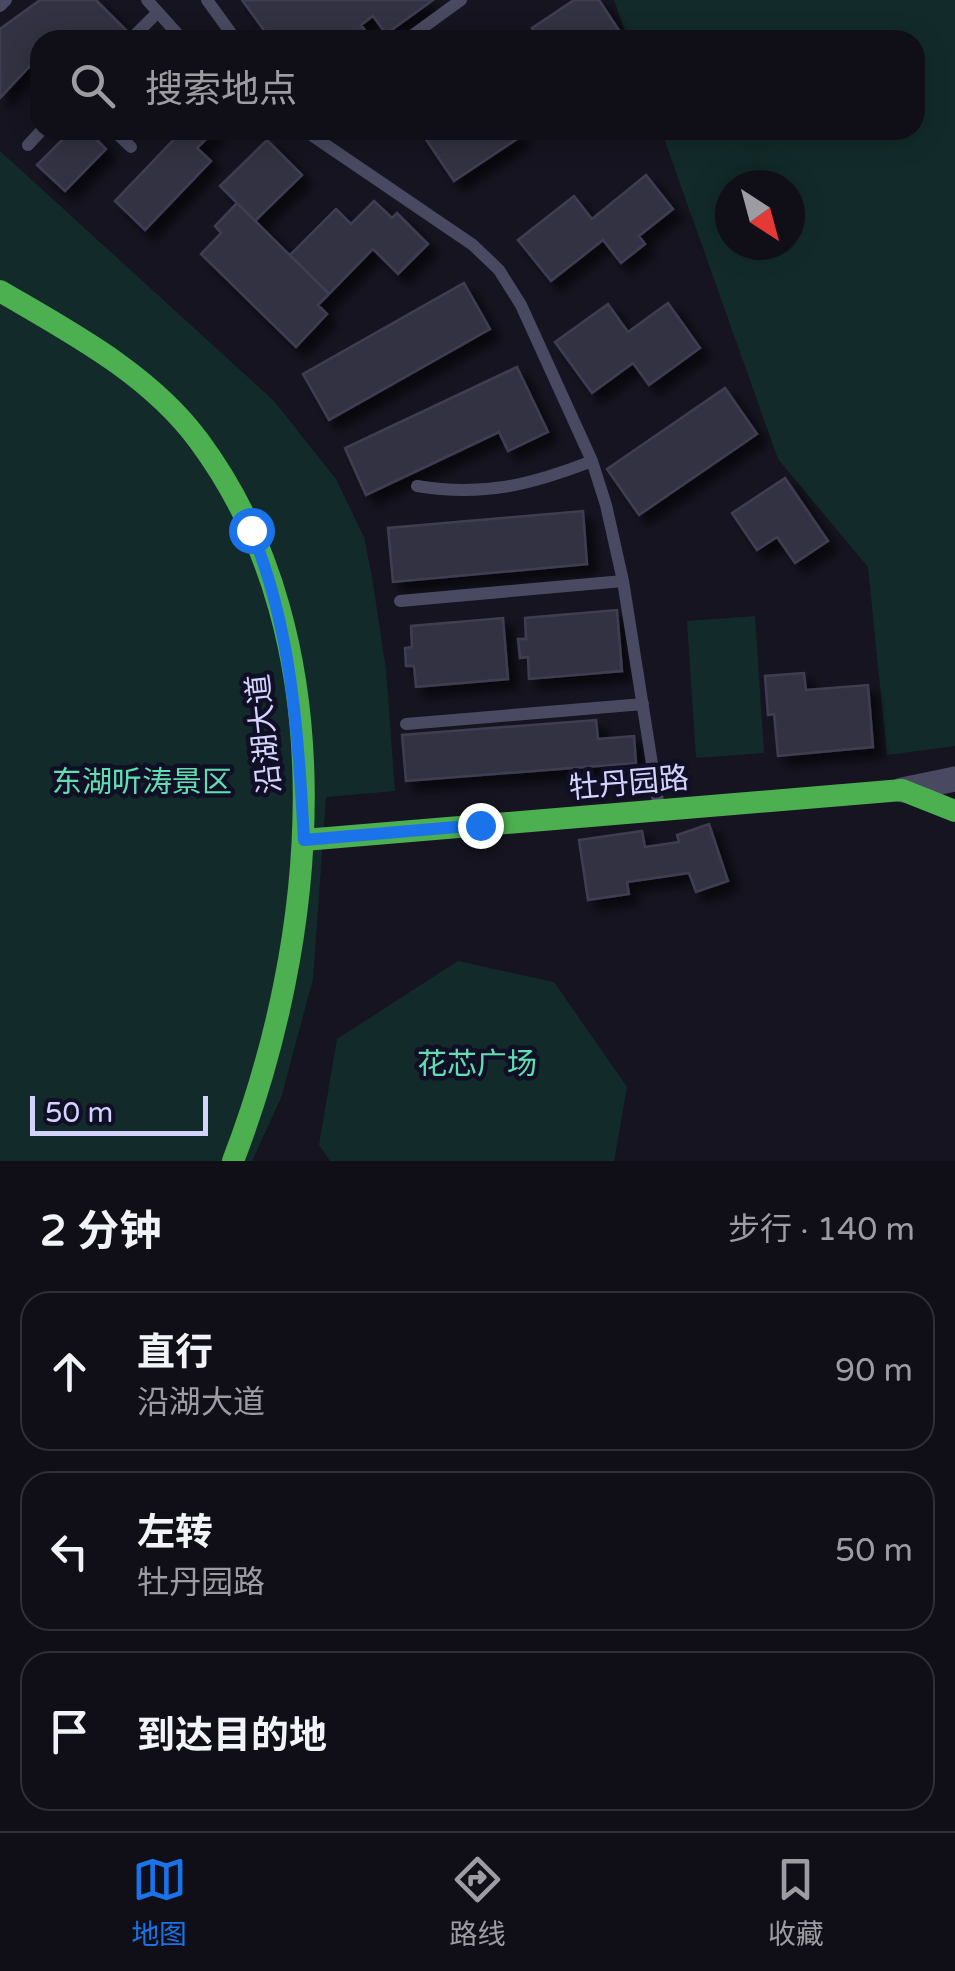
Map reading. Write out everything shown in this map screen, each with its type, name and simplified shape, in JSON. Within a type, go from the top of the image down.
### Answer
[{"type":"street","name":"沿湖大道","points":[[0,291],[72,336],[176,416],[220,470],[269,573],[297,728],[304,840],[299,920],[286,1001],[253,1119],[233,1161]]},
{"type":"street","points":[[902,790],[955,780]]},
{"type":"street","name":"牡丹园路","points":[[304,840],[902,790],[955,810]]},
{"type":"lane","points":[[0,6],[6,0]]},
{"type":"lane","points":[[147,0],[173,30]]},
{"type":"lane","points":[[207,0],[229,30]]},
{"type":"lane","points":[[420,30],[461,0]]},
{"type":"lane","points":[[140,30],[157,13]]},
{"type":"lane","points":[[28,145],[33,140]]},
{"type":"lane","points":[[123,140],[130,147]]},
{"type":"lane","points":[[319,140],[473,245],[500,270],[521,304],[592,461],[624,581],[660,810]]},
{"type":"lane","points":[[417,486],[474,492],[507,490],[535,484],[592,461]]},
{"type":"lane","points":[[400,601],[624,581]]},
{"type":"lane","points":[[406,724],[643,704]]},
{"type":"green space","points":[[614,0],[955,0],[955,746],[887,755],[868,567],[778,459],[665,140],[925,140],[925,30],[624,30]]},
{"type":"green space","name":"东湖听涛景区","points":[[0,151],[274,401],[336,479],[364,537],[386,670],[395,791],[326,797],[313,979],[281,1098],[252,1161],[0,1161]]},
{"type":"green space","points":[[755,616],[764,753],[696,758],[687,621]]},
{"type":"green space","name":"花芯广场","points":[[458,961],[554,982],[627,1087],[614,1161],[330,1161],[319,1145],[337,1039]]},
{"type":"building","points":[[40,0],[96,0],[126,30],[30,30],[30,68],[0,98],[0,29]]},
{"type":"building","points":[[242,0],[433,0],[392,30],[383,30],[373,16],[361,25],[365,30],[264,30]]},
{"type":"building","points":[[574,0],[599,0],[619,30],[533,30]]},
{"type":"building","points":[[62,140],[97,140],[106,149],[65,191],[37,165]]},
{"type":"building","points":[[173,140],[205,140],[197,148],[211,161],[145,230],[115,201]]},
{"type":"building","points":[[267,140],[302,175],[255,221],[220,186]]},
{"type":"building","points":[[426,140],[516,140],[454,181]]},
{"type":"building","points":[[646,175],[673,209],[639,236],[645,244],[621,263],[603,240],[551,281],[518,240],[574,196],[592,219]]},
{"type":"building","points":[[374,201],[392,218],[397,213],[428,244],[398,274],[373,249],[329,294],[290,255],[336,209],[351,224]]},
{"type":"building","points":[[237,203],[329,294],[318,305],[327,314],[296,347],[201,254],[221,233],[215,226]]},
{"type":"building","points":[[464,283],[490,329],[329,420],[303,374]]},
{"type":"building","points":[[668,303],[700,348],[649,385],[633,363],[592,393],[555,342],[608,304],[628,332]]},
{"type":"building","points":[[517,367],[548,432],[508,451],[499,432],[366,495],[345,448]]},
{"type":"building","points":[[725,388],[757,434],[639,515],[607,469]]},
{"type":"building","points":[[785,478],[828,541],[795,563],[777,537],[757,550],[732,513]]},
{"type":"building","points":[[583,511],[587,564],[393,582],[388,528]]},
{"type":"building","points":[[617,610],[622,671],[529,679],[528,657],[520,658],[518,639],[526,639],[525,618]]},
{"type":"building","points":[[503,618],[508,679],[416,687],[414,666],[406,666],[405,648],[412,647],[411,626]]},
{"type":"building","points":[[804,673],[806,690],[868,685],[873,747],[778,756],[774,714],[768,715],[765,676]]},
{"type":"building","points":[[596,720],[598,739],[634,736],[636,763],[406,781],[402,735]]},
{"type":"building","points":[[709,824],[728,881],[696,892],[689,873],[627,882],[629,894],[588,900],[579,840],[642,831],[645,847],[679,842],[677,835]]},
{"type":"traffic: fast","points":[[0,291],[107,356],[179,417],[199,441],[247,521],[279,607],[298,699],[304,794],[299,890],[284,984],[262,1075],[233,1161]]},
{"type":"traffic: fast","points":[[304,840],[902,790],[955,811]]},
{"type":"route","points":[[251,530],[269,573],[294,698],[304,840],[480,825]]}]
